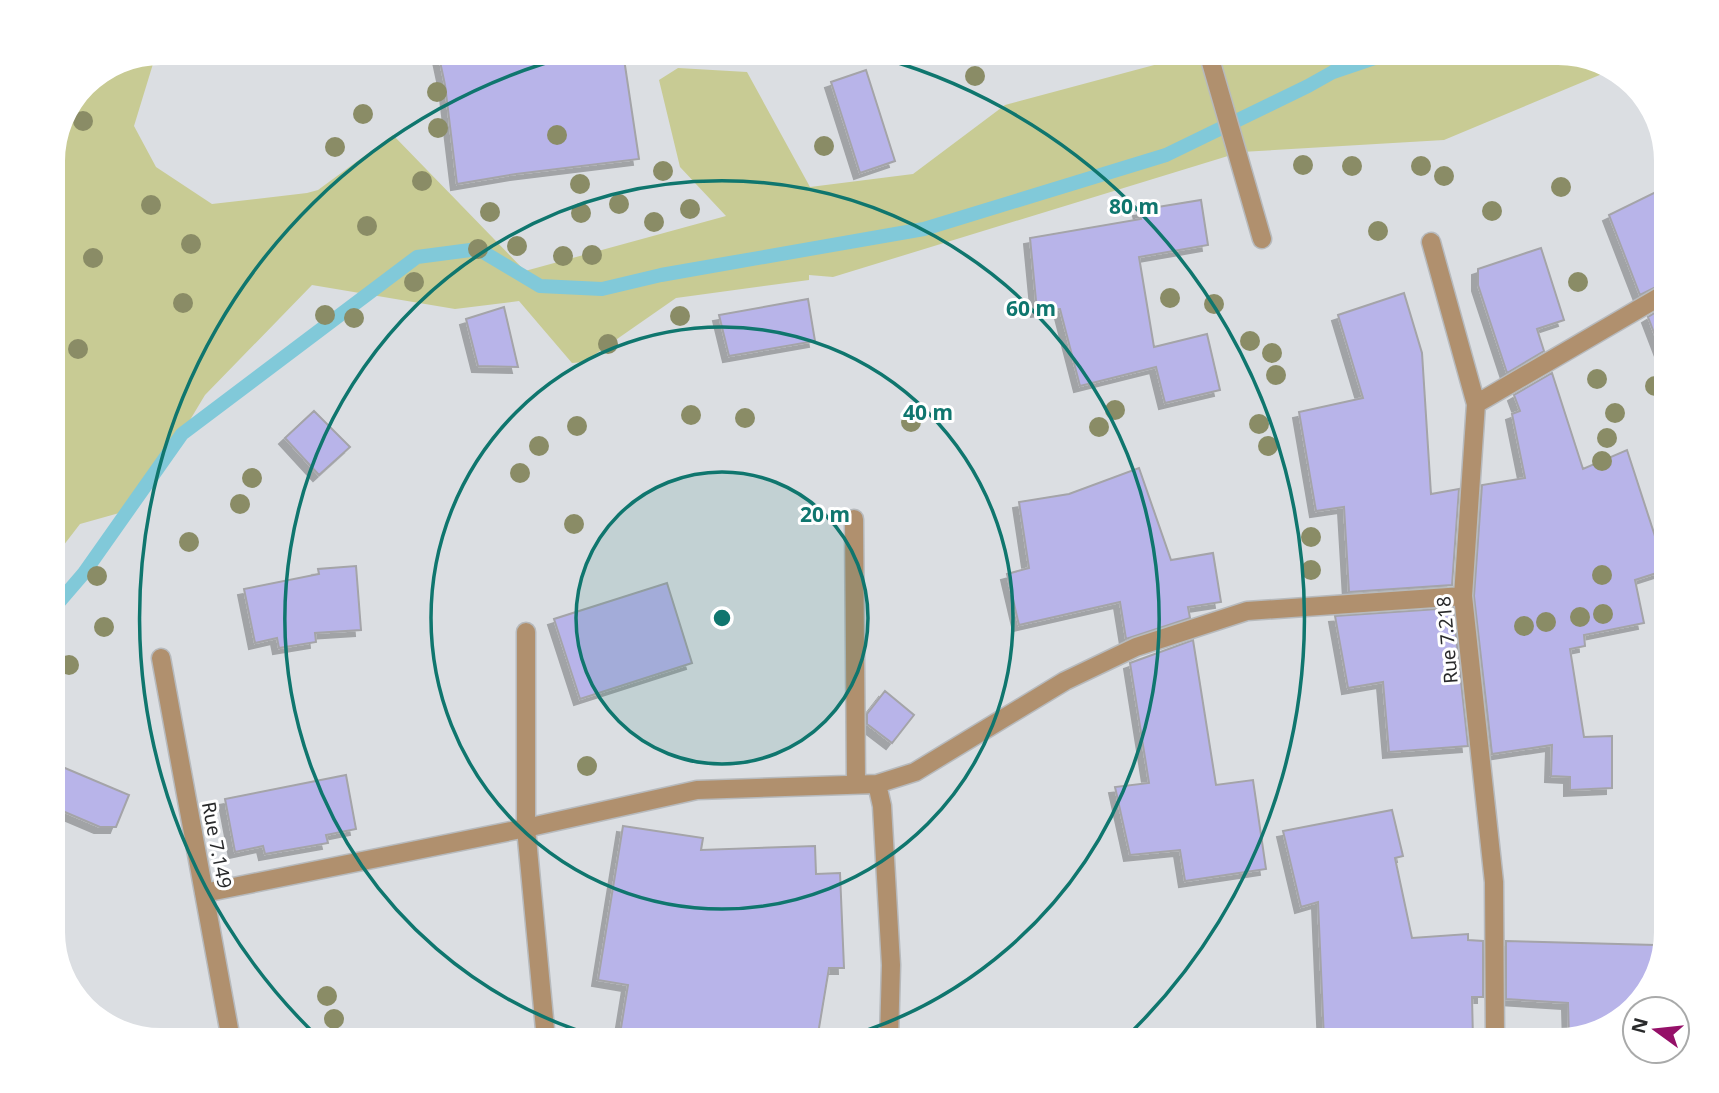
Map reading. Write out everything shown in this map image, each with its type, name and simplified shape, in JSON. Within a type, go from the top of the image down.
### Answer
[{"type":"street","points":[[1212,65],[1262,239]]},
{"type":"street","name":"Rue 7.218","points":[[1431,242],[1476,404],[1462,596],[1494,882],[1494,1028]]},
{"type":"street","points":[[1476,404],[1654,300]]},
{"type":"street","points":[[854,519],[856,784]]},
{"type":"street","points":[[204,893],[526,828],[697,790],[877,784],[915,772],[1065,681],[1148,643],[1247,611],[1462,596]]},
{"type":"street","points":[[526,632],[526,828],[545,1028]]},
{"type":"street","name":"Rue 7.149","points":[[160,658],[230,1028]]},
{"type":"street","points":[[877,784],[882,806],[891,965],[889,1028]]},
{"type":"green space","points":[[1154,65],[1558,65],[1583,68],[1600,75],[1444,140],[1241,152],[833,277],[809,275],[809,280],[676,298],[584,362],[572,363],[519,301],[455,309],[312,285],[205,395],[137,508],[80,524],[65,543],[65,155],[68,136],[85,102],[113,78],[130,70],[152,66],[134,126],[156,167],[212,204],[318,190],[393,135],[525,271],[726,216],[680,167],[659,80],[678,68],[747,72],[810,187],[913,174],[1005,105]]},
{"type":"building","points":[[441,65],[625,65],[639,159],[457,184]]},
{"type":"building","points":[[866,70],[895,161],[860,173],[831,82]]},
{"type":"building","points":[[1654,193],[1654,288],[1640,295],[1609,215]]},
{"type":"building","points":[[1201,200],[1208,245],[1139,257],[1154,347],[1207,334],[1220,390],[1165,403],[1156,367],[1080,386],[1060,309],[1037,311],[1030,238],[1141,219],[1139,210]]},
{"type":"building","points":[[1541,248],[1564,320],[1537,329],[1544,351],[1507,373],[1478,285],[1478,269]]},
{"type":"building","points":[[1404,293],[1422,353],[1431,494],[1459,489],[1452,585],[1349,592],[1344,507],[1316,511],[1299,412],[1363,398],[1338,315]]},
{"type":"building","points":[[808,299],[815,341],[729,356],[719,315]]},
{"type":"building","points":[[504,307],[518,367],[478,366],[466,319]]},
{"type":"building","points":[[1654,313],[1654,333],[1648,317]]},
{"type":"building","points":[[1552,373],[1583,469],[1627,450],[1654,533],[1654,574],[1635,580],[1644,623],[1584,635],[1585,646],[1570,649],[1584,737],[1612,736],[1612,788],[1570,790],[1570,777],[1551,776],[1552,745],[1492,754],[1474,596],[1482,485],[1525,478],[1512,414],[1520,411],[1514,395]]},
{"type":"building","points":[[314,411],[350,447],[319,475],[285,438]]},
{"type":"building","points":[[1139,468],[1171,560],[1213,553],[1221,602],[1188,607],[1190,618],[1126,639],[1120,602],[1019,625],[1007,574],[1029,568],[1019,502],[1069,494]]},
{"type":"building","points":[[356,566],[361,630],[315,633],[316,642],[279,648],[277,638],[255,643],[244,589],[319,574],[318,569]]},
{"type":"building","points":[[667,583],[692,663],[580,699],[554,619]]},
{"type":"building","points":[[1453,608],[1468,746],[1389,752],[1383,682],[1348,688],[1335,616]]},
{"type":"building","points":[[1193,640],[1216,785],[1253,780],[1266,869],[1185,881],[1180,850],[1130,855],[1115,787],[1149,783],[1130,663]]},
{"type":"building","points":[[885,691],[914,715],[892,743],[867,724],[867,714]]},
{"type":"building","points":[[65,768],[129,795],[116,827],[100,827],[65,812]]},
{"type":"building","points":[[346,775],[356,829],[326,835],[328,843],[265,854],[263,846],[235,852],[225,799]]},
{"type":"building","points":[[1392,810],[1403,856],[1395,858],[1412,938],[1468,934],[1468,940],[1483,941],[1483,997],[1472,997],[1473,1028],[1323,1028],[1318,902],[1301,907],[1283,831]]},
{"type":"building","points":[[623,826],[703,838],[701,850],[815,846],[816,874],[840,873],[844,968],[829,968],[819,1028],[621,1028],[628,985],[598,980]]},
{"type":"building","points":[[1506,941],[1653,945],[1647,969],[1641,980],[1630,995],[1621,995],[1621,1004],[1617,1008],[1595,1021],[1569,1027],[1568,1003],[1506,999]]},
{"type":"waterway","points":[[65,595],[84,573],[182,434],[417,257],[478,249],[540,286],[602,289],[661,275],[924,229],[1166,155],[1333,72],[1354,65]]}]
